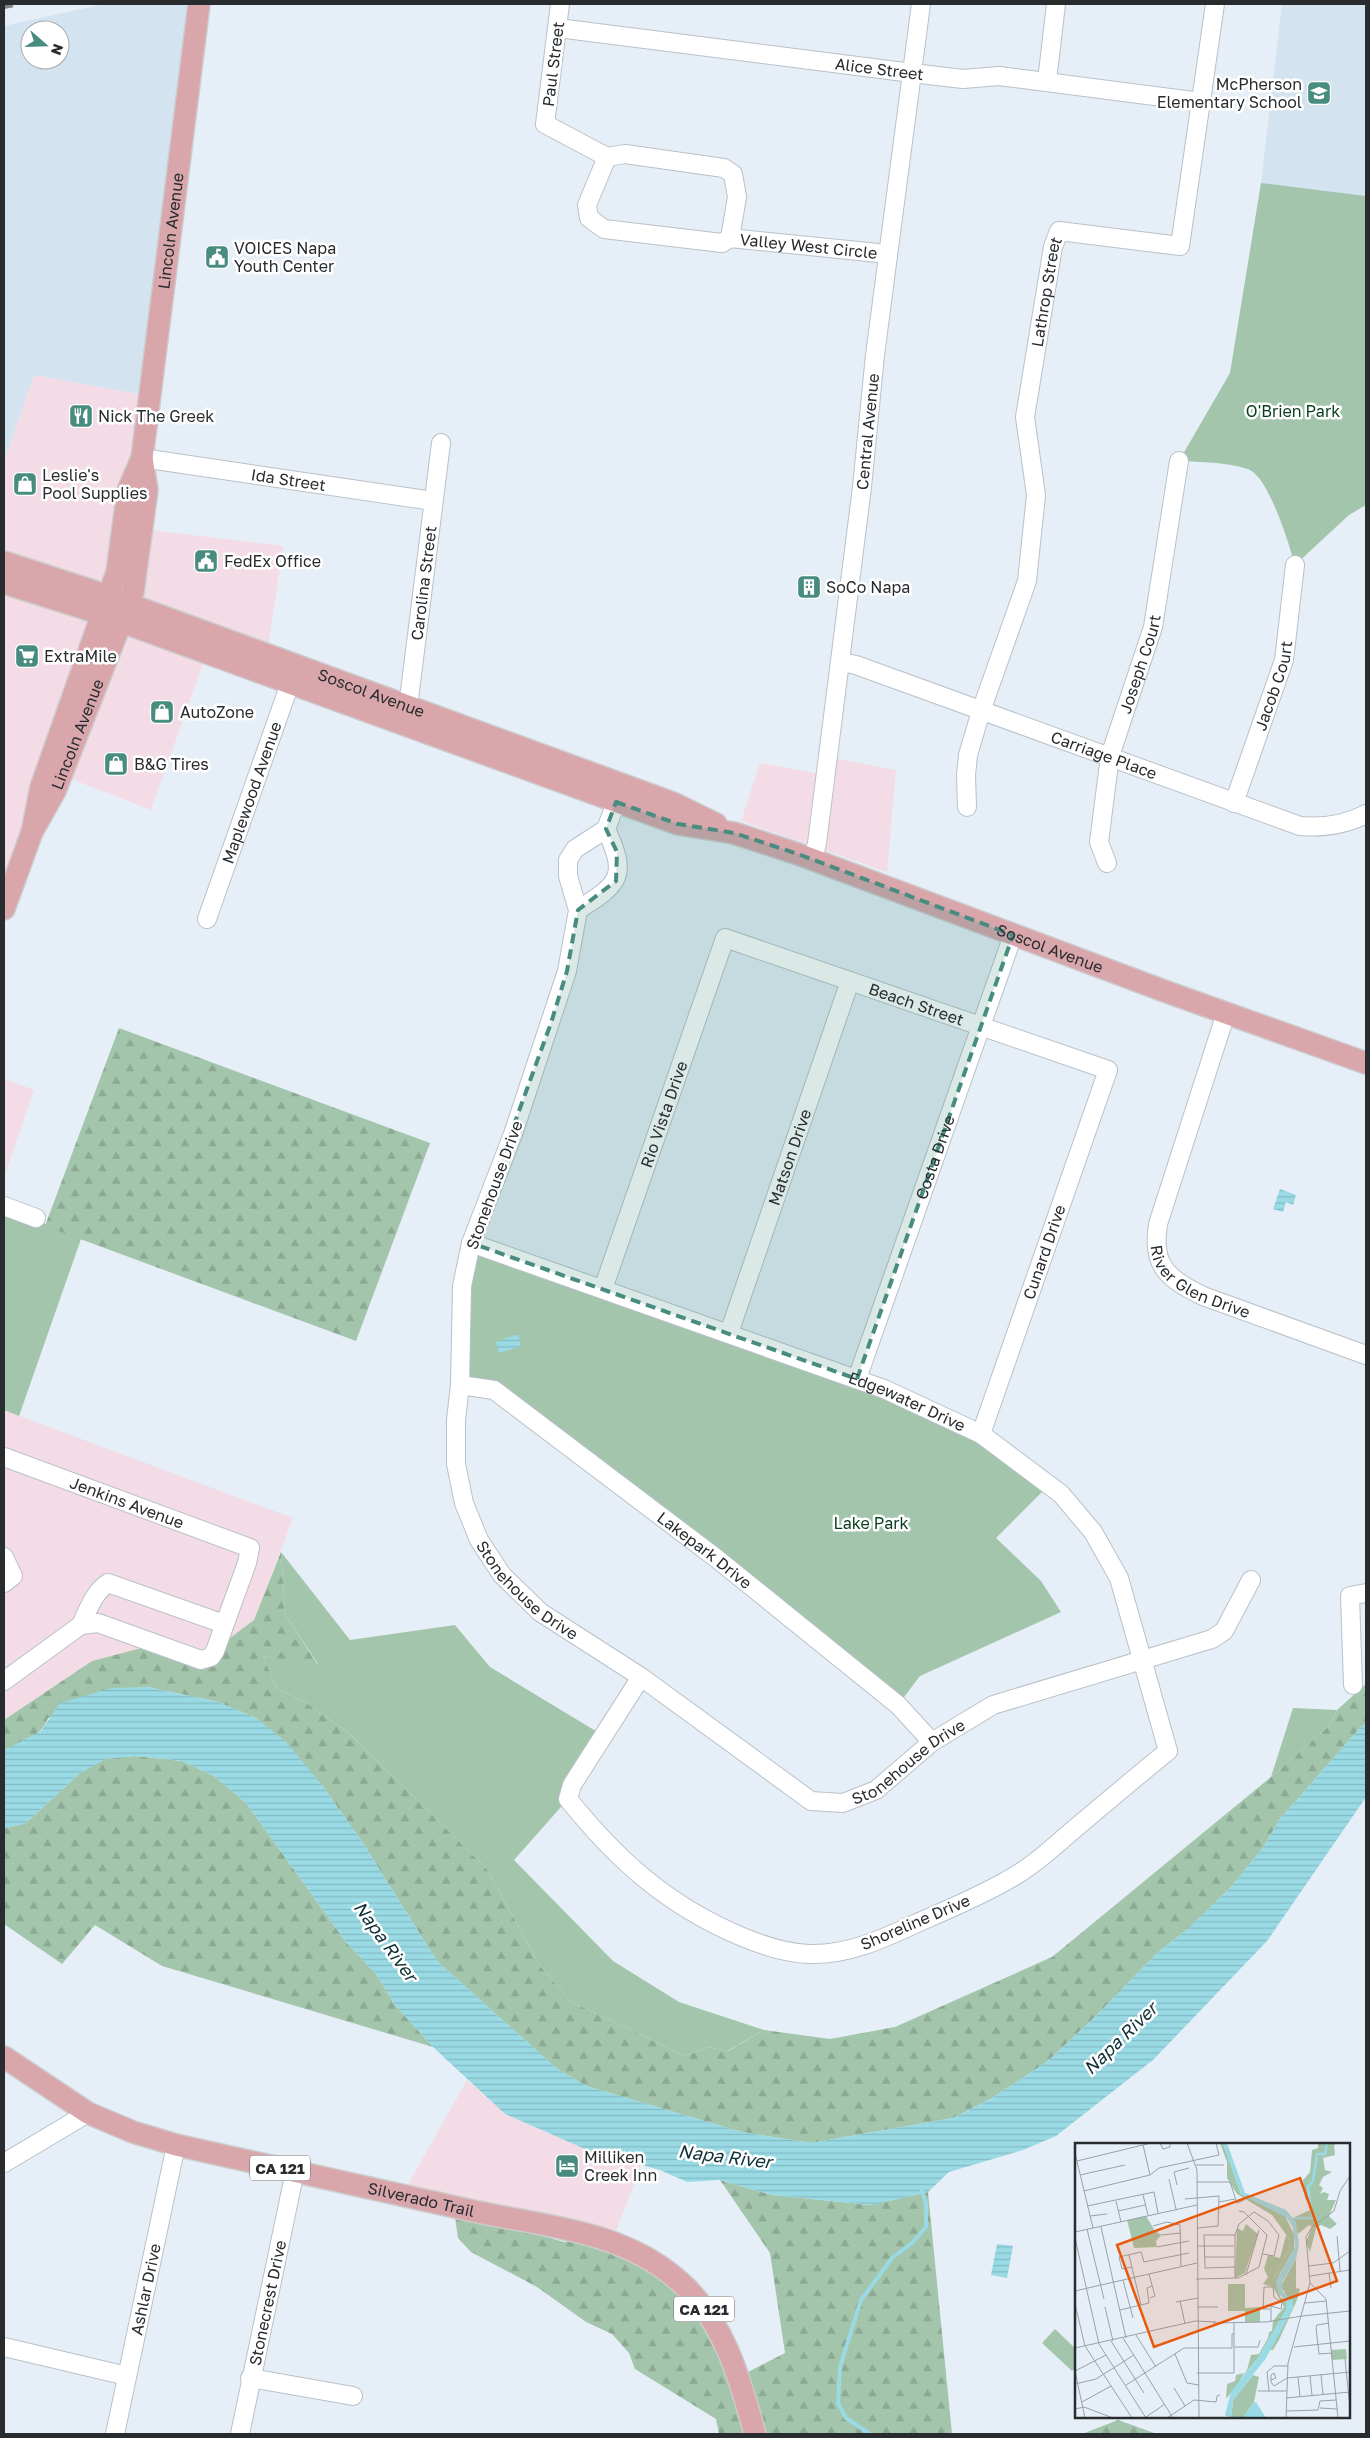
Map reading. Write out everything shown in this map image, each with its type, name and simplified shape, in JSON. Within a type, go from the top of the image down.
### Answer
[{"type":"main road","name":"Lincoln Avenue","points":[[32,832],[55,791],[134,592],[147,490],[142,458],[199,4]]},
{"type":"main road","name":"Lincoln Avenue","points":[[4,909],[32,832],[41,787],[105,606],[120,555],[128,490],[142,458]]},
{"type":"main road","name":"Soscol Avenue","points":[[4,562],[126,614],[620,794],[678,824],[734,833],[813,860],[1013,936],[1366,1063]]},
{"type":"main road","name":"Soscol Avenue","points":[[4,583],[105,606]]},
{"type":"main road","name":"Silverado Trail","points":[[4,2057],[88,2113],[133,2132],[176,2145],[476,2212],[592,2235],[630,2248],[679,2281],[697,2299],[712,2321],[740,2376],[755,2434]]},
{"type":"street","name":"Paul Street","points":[[560,4],[545,124],[607,157]]},
{"type":"street","name":"Central Avenue","points":[[813,860],[818,843],[841,662],[888,254],[921,4]]},
{"type":"street","points":[[1047,81],[1056,4]]},
{"type":"street","name":"Lathrop Street","points":[[981,711],[1027,582],[1036,496],[1025,417],[1056,239],[1059,231],[1180,246],[1215,4]]},
{"type":"street","name":"Alice Street","points":[[558,28],[963,79],[999,76],[1201,102]]},
{"type":"street","name":"Valley West Circle","points":[[730,238],[737,197],[733,174],[724,168],[625,154],[607,157],[587,205],[589,218],[604,229],[722,243],[730,238],[888,254]]},
{"type":"street","name":"Carolina Street","points":[[404,714],[441,443]]},
{"type":"street","name":"Ida Street","points":[[142,458],[433,501]]},
{"type":"street","name":"Joseph Court","points":[[1106,863],[1100,842],[1110,756],[1153,627],[1178,461]]},
{"type":"street","name":"Jacob Court","points":[[1234,802],[1284,660],[1295,565]]},
{"type":"street","name":"Carriage Place","points":[[841,662],[856,665],[1300,826],[1317,828],[1335,825],[1366,814]]},
{"type":"street","name":"Maplewood Avenue","points":[[207,918],[293,674]]},
{"type":"street","points":[[967,807],[966,775],[968,755],[981,711]]},
{"type":"street","points":[[578,910],[606,892],[616,881],[618,867],[617,852],[606,829],[620,794]]},
{"type":"street","name":"Stonehouse Drive","points":[[606,829],[575,849],[568,860],[568,876],[578,910],[567,971],[513,1134],[471,1244],[462,1286],[456,1464],[464,1503],[480,1540],[502,1575],[540,1612],[641,1677],[811,1801],[843,1803],[876,1790],[932,1742],[993,1705],[1212,1639],[1224,1631],[1251,1580]]},
{"type":"street","name":"Costa Drive","points":[[857,1379],[1013,936]]},
{"type":"street","name":"Beach Street","points":[[725,938],[1108,1070]]},
{"type":"street","name":"Rio Vista Drive","points":[[603,1289],[725,938]]},
{"type":"street","name":"Matson Drive","points":[[729,1333],[850,981]]},
{"type":"street","name":"River Glen Drive","points":[[1226,1013],[1158,1224],[1155,1243],[1161,1266],[1178,1284],[1203,1296],[1366,1355]]},
{"type":"street","name":"Cunard Drive","points":[[981,1434],[1108,1070]]},
{"type":"street","points":[[4,1206],[36,1218]]},
{"type":"street","name":"Edgewater Drive","points":[[471,1244],[884,1389],[981,1434],[1061,1494],[1093,1532],[1119,1578],[1168,1751]]},
{"type":"street","name":"Lakepark Drive","points":[[460,1385],[494,1390],[716,1558],[891,1699],[932,1742]]},
{"type":"street","name":"Jenkins Avenue","points":[[4,1456],[250,1548],[247,1563],[224,1624]]},
{"type":"street","points":[[4,1557],[9,1579]]},
{"type":"street","points":[[4,1681],[81,1625],[94,1597],[108,1583],[224,1624],[215,1651],[211,1657],[201,1660],[98,1623],[81,1625]]},
{"type":"street","points":[[1352,1685],[1350,1596],[1366,1593]]},
{"type":"street","name":"Shoreline Drive","points":[[641,1677],[572,1785],[568,1798],[591,1827],[646,1881],[679,1906],[716,1926],[750,1940],[786,1951],[809,1954],[854,1948],[879,1940],[1008,1881],[1040,1858],[1168,1751]]},
{"type":"street","points":[[4,2163],[88,2113]]},
{"type":"street","name":"Ashlar Drive","points":[[115,2434],[176,2145]]},
{"type":"street","name":"Stonecrest Drive","points":[[240,2434],[250,2378],[295,2171]]},
{"type":"street","points":[[4,2347],[127,2376]]},
{"type":"street","points":[[250,2378],[353,2396]]},
{"type":"highlighted area","points":[[616,802],[678,824],[734,833],[798,854],[1013,935],[857,1379],[471,1243],[551,1023],[567,971],[578,910],[616,881],[617,852],[606,829]]},
{"type":"shaded area","points":[[104,4],[199,4],[150,396],[34,375],[4,461],[4,26],[20,22],[20,70],[70,70],[70,20],[31,20]]},
{"type":"shaded area","name":"McPherson Elementary School","points":[[1282,4],[1366,4],[1366,196],[1261,183]]},
{"type":"shaded area","points":[[34,375],[150,396],[108,597],[4,562],[4,461]]},
{"type":"shaded area","points":[[142,529],[283,546],[267,655],[129,605]]},
{"type":"shaded area","points":[[4,583],[102,615],[4,909]]},
{"type":"shaded area","points":[[122,623],[207,653],[151,810],[61,775]]},
{"type":"shaded area","points":[[828,757],[896,770],[887,872],[741,821],[760,763],[825,775]]},
{"type":"shaded area","points":[[4,1079],[34,1090],[4,1178]]},
{"type":"shaded area","points":[[4,1410],[293,1518],[254,1620],[215,1651],[93,1661],[4,1720]]},
{"type":"shaded area","points":[[467,2080],[505,2114],[585,2149],[641,2165],[612,2242],[402,2195]]},
{"type":"green space","name":"O'Brien Park","points":[[1261,183],[1366,196],[1366,505],[1349,515],[1295,565],[1271,497],[1256,475],[1248,469],[1231,465],[1179,461],[1230,373]]},
{"type":"green space","points":[[119,1028],[430,1143],[356,1341],[45,1226]]},
{"type":"green space","points":[[4,1206],[81,1239],[19,1416],[4,1410]]},
{"type":"green space","name":"Lake Park","points":[[471,1243],[981,1434],[1049,1485],[996,1538],[1041,1581],[1061,1612],[920,1676],[898,1705],[494,1390],[460,1385]]},
{"type":"green space","points":[[281,1552],[350,1640],[455,1625],[490,1667],[604,1736],[568,1799],[514,1860],[613,1961],[679,2002],[764,2030],[727,2051],[709,2047],[685,2056],[572,2002],[540,1966],[487,1869],[350,1734],[305,1702],[277,1689],[263,1656],[318,1664],[285,1614]]},
{"type":"green space","points":[[281,1552],[285,1614],[318,1665],[263,1656],[277,1689],[305,1702],[350,1734],[487,1869],[540,1966],[572,2002],[685,2056],[709,2047],[728,2051],[764,2030],[830,2039],[895,2027],[1052,1957],[1271,1777],[1330,1725],[1337,1710],[1366,1684],[1366,1723],[1280,1819],[1262,1849],[1231,1887],[1190,1927],[1156,1954],[1096,2016],[1048,2061],[992,2098],[953,2118],[811,2143],[742,2132],[701,2120],[586,2086],[556,2068],[437,1961],[361,1840],[321,1784],[256,1718],[218,1702],[148,1687],[48,1718],[45,1725],[36,1734],[4,1750],[4,1720],[92,1661],[157,1644],[201,1660],[254,1620]]},
{"type":"green space","points":[[1293,1708],[1337,1710],[1330,1725],[1271,1777]]},
{"type":"green space","points":[[136,1756],[182,1761],[214,1776],[246,1803],[346,1942],[376,1974],[395,2005],[433,2047],[162,1966],[95,1925],[62,1964],[4,1924],[4,1829],[26,1823],[80,1773],[106,1758]]},
{"type":"green space","points":[[720,2180],[772,2195],[871,2205],[928,2192],[952,2434],[719,2434],[716,2419],[635,2369],[629,2353],[612,2334],[586,2322],[537,2287],[471,2252],[458,2238],[454,2210],[564,2242],[592,2235],[679,2281],[740,2376],[785,2353],[770,2253]]},
{"type":"green space","points":[[1055,2329],[1075,2348],[1075,2368],[1072,2371],[1042,2343]]},
{"type":"green space","points":[[1118,2420],[1157,2434],[1082,2434]]},
{"type":"water","points":[[1280,1189],[1296,1195],[1293,1205],[1286,1202],[1283,1212],[1273,1209]]},
{"type":"water","points":[[518,1334],[521,1346],[499,1353],[496,1342]]},
{"type":"water","name":"Napa River","points":[[148,1687],[218,1702],[256,1718],[287,1743],[321,1784],[361,1840],[437,1961],[556,2068],[586,2086],[701,2120],[742,2132],[811,2143],[953,2118],[992,2098],[1048,2061],[1096,2016],[1156,1954],[1190,1927],[1231,1887],[1262,1849],[1280,1819],[1366,1723],[1366,1797],[1267,1941],[1153,2060],[1056,2136],[1023,2150],[949,2172],[928,2192],[872,2205],[772,2195],[720,2180],[687,2182],[660,2170],[585,2149],[505,2114],[433,2047],[395,2005],[376,1974],[346,1942],[246,1803],[214,1776],[182,1761],[136,1756],[106,1759],[80,1773],[26,1823],[4,1829],[4,1750],[41,1731],[60,1703],[112,1688]]},
{"type":"water","points":[[997,2244],[1013,2246],[1007,2278],[991,2275]]},
{"type":"waterway","points":[[870,2434],[846,2418],[838,2403],[840,2367],[861,2300],[892,2258],[911,2244],[926,2227],[926,2203],[922,2191]]},
{"type":"railway","points":[[4,7],[19,4]]},
{"type":"place","name":"McPherson Elementary School","points":[[1319,93]]},
{"type":"place","name":"VOICES Napa Youth Center","points":[[217,257]]},
{"type":"place","name":"Nick The Greek","points":[[81,416]]},
{"type":"place","name":"Leslie's Pool Supplies","points":[[25,484]]},
{"type":"place","name":"FedEx Office","points":[[206,561]]},
{"type":"place","name":"SoCo Napa","points":[[809,587]]},
{"type":"place","name":"ExtraMile","points":[[27,656]]},
{"type":"place","name":"AutoZone","points":[[162,712]]},
{"type":"place","name":"B&G Tires","points":[[116,764]]},
{"type":"place","name":"Milliken Creek Inn","points":[[567,2166]]}]
